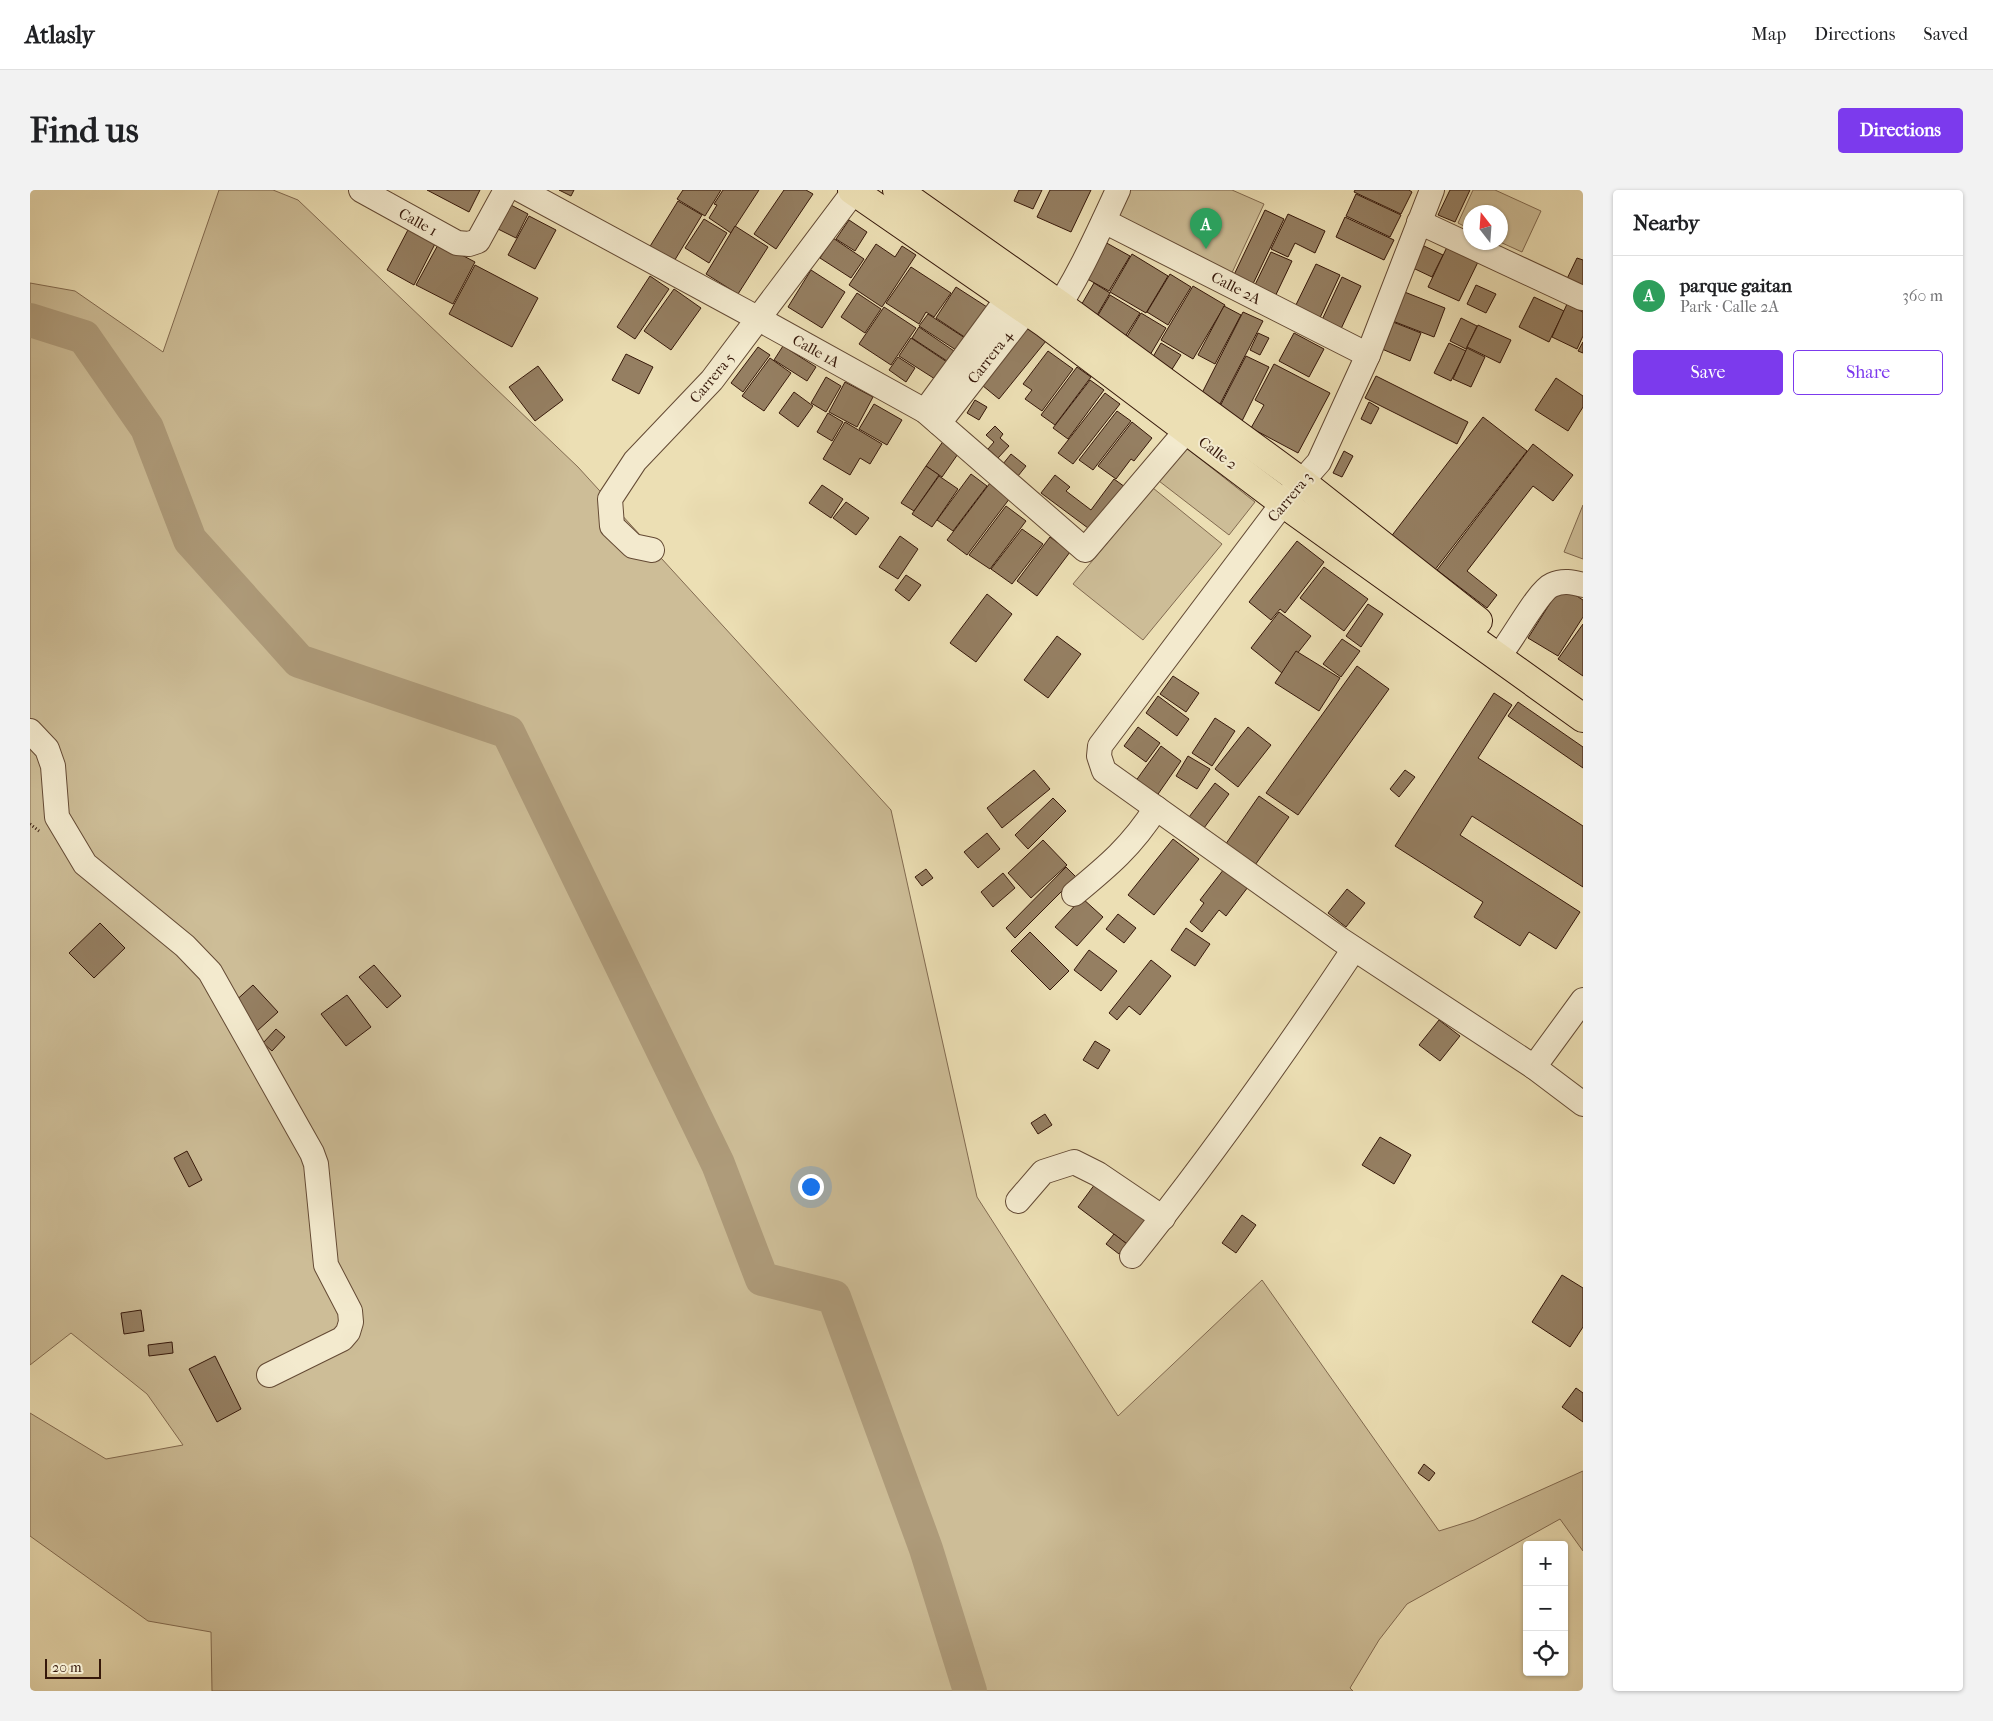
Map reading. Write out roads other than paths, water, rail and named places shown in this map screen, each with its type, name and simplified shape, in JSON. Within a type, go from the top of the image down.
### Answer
[{"type":"main road","name":"Calle 2","points":[[853,190],[1034,302],[1302,482],[1583,718]]},
{"type":"main road","name":"Calle 2","points":[[897,190],[1187,430],[1283,503],[1583,706]]},
{"type":"street","name":"Calle 1","points":[[361,190],[457,244],[469,244],[478,241],[506,190]]},
{"type":"street","name":"Calle 1A","points":[[521,190],[759,319],[932,417],[1085,550],[1187,430]]},
{"type":"street","name":"Carrera 5","points":[[652,550],[633,546],[612,526],[610,499],[635,461],[712,380],[853,190]]},
{"type":"street","name":"Carrera 4","points":[[932,417],[1104,221],[1118,190]]},
{"type":"street","name":"Carrera 3","points":[[1156,808],[1104,771],[1099,756],[1100,746],[1283,503],[1319,462],[1368,355],[1432,190]]},
{"type":"street","name":"Calle 2A","points":[[1104,221],[1368,355]]},
{"type":"street","points":[[1419,222],[1582,298]]},
{"type":"street","points":[[1503,651],[1542,592],[1551,585],[1561,582],[1583,585]]},
{"type":"street","points":[[30,731],[47,749],[53,766],[58,816],[85,864],[185,946],[210,972],[312,1153],[316,1164],[326,1265],[350,1311],[351,1322],[348,1332],[342,1339],[269,1375]]},
{"type":"street","points":[[1074,894],[1120,856],[1142,830],[1156,808],[1354,948],[1534,1067],[1583,1104]]},
{"type":"street","points":[[1132,1256],[1290,1045],[1354,948]]},
{"type":"street","points":[[1534,1067],[1583,1000]]},
{"type":"street","points":[[1018,1201],[1043,1172],[1074,1162],[1098,1174],[1162,1218]]},
{"type":"waterway","points":[[30,320],[84,337],[147,428],[190,540],[299,661],[508,732],[718,1164],[762,1279],[834,1297],[926,1549],[970,1691]]},
{"type":"place","name":"parque gaitan","points":[[1206,249]]}]
